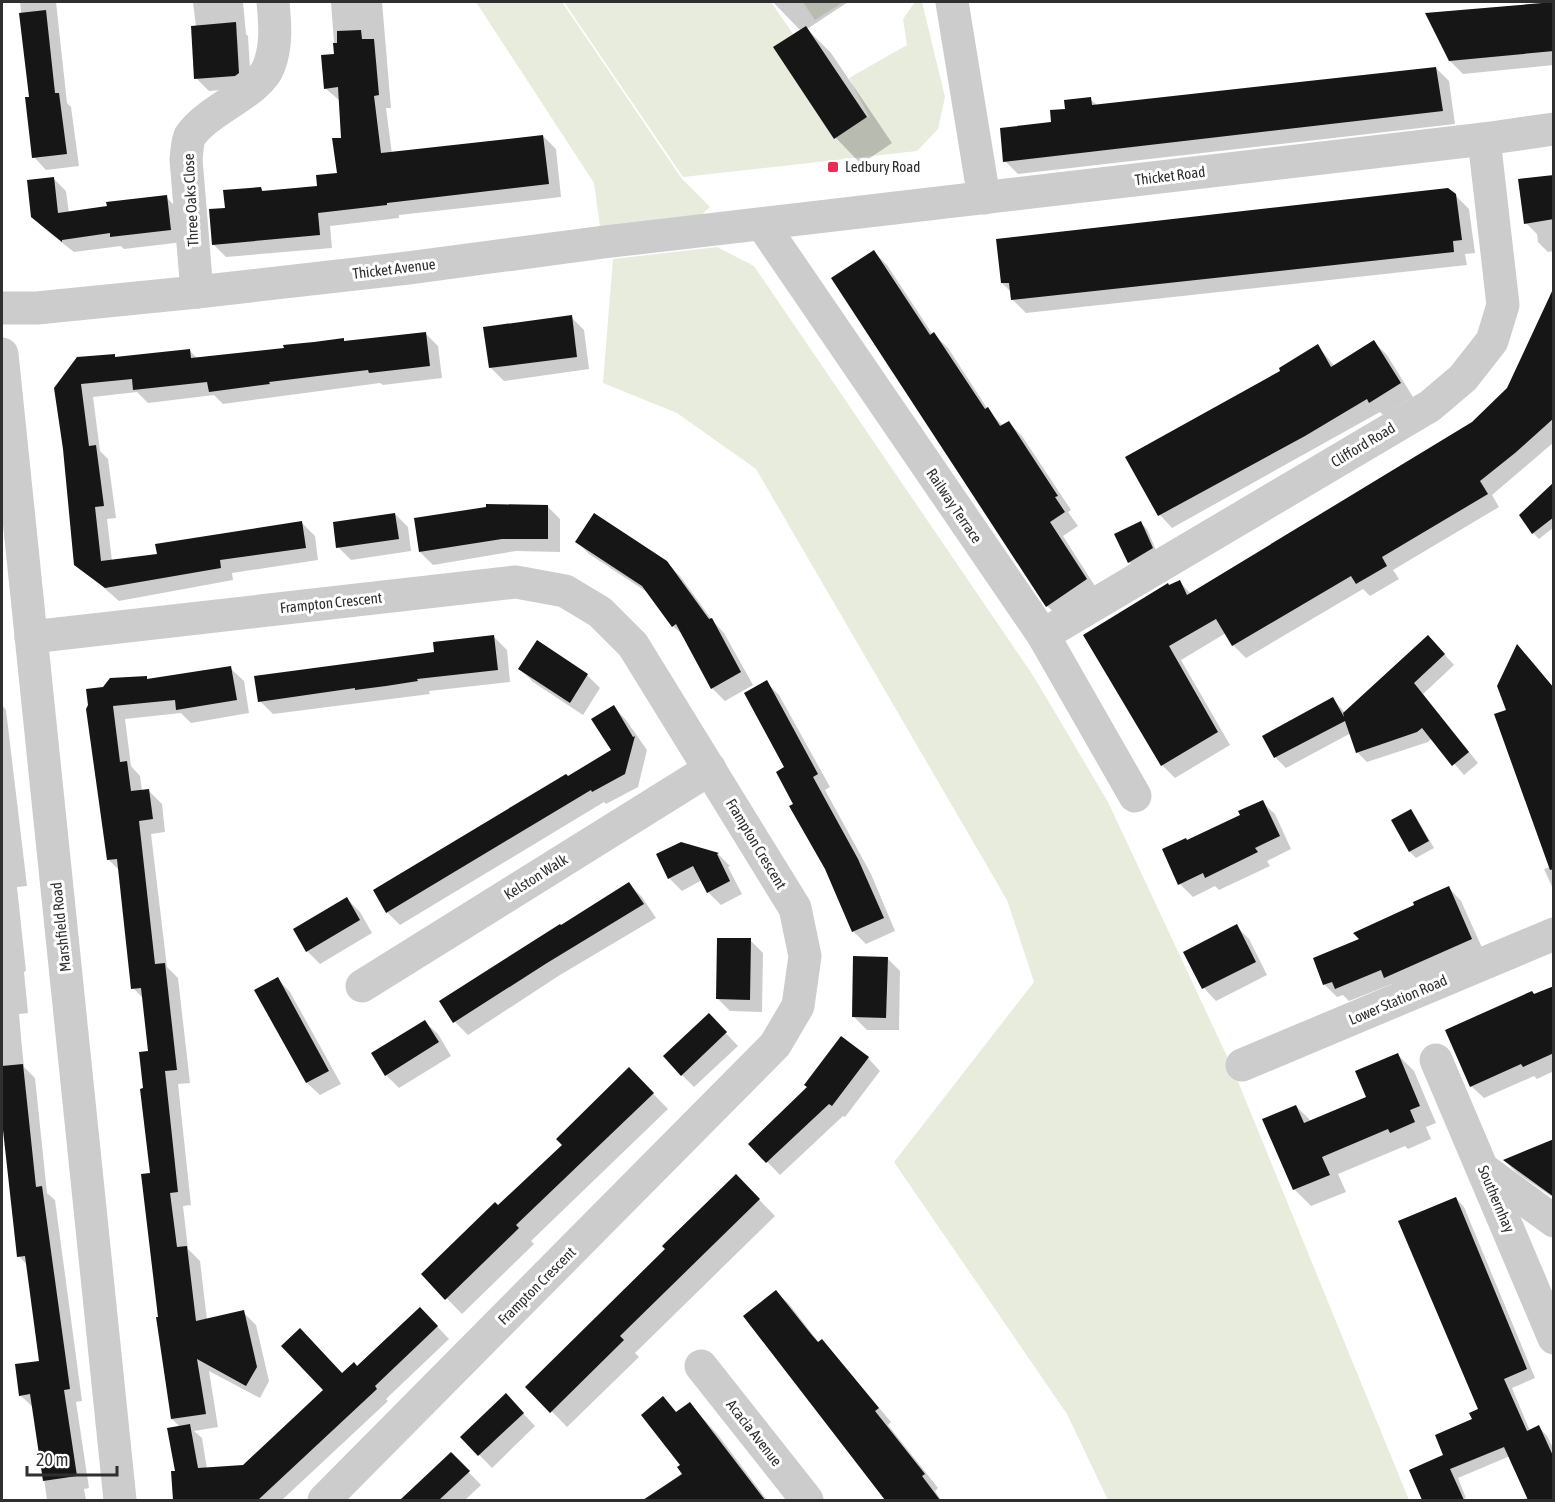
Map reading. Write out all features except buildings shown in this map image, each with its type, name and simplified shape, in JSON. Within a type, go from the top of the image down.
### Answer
[{"type":"street","name":"Three Oaks Close","points":[[197,292],[186,159],[189,138],[209,116],[255,85],[268,68],[276,36],[273,2]]},
{"type":"street","points":[[952,2],[984,198]]},
{"type":"street","name":"Thicket Road","points":[[760,224],[1554,129]]},
{"type":"street","name":"Clifford Road","points":[[1043,635],[1430,406],[1463,378],[1492,341],[1503,305],[1484,139]]},
{"type":"street","name":"Thicket Avenue","points":[[2,308],[37,308],[197,292],[760,224]]},
{"type":"street","name":"Railway Terrace","points":[[760,224],[1043,635],[1135,796]]},
{"type":"street","name":"Marshfield Road","points":[[2,354],[120,1500]]},
{"type":"street","name":"Frampton Crescent","points":[[31,637],[516,582],[565,591],[600,612],[633,645],[795,908],[805,956],[798,1006],[775,1046],[324,1500]]},
{"type":"street","name":"Kelston Walk","points":[[362,986],[710,769]]},
{"type":"street","name":"Lower Station Road","points":[[1242,1065],[1554,934]]},
{"type":"street","name":"Southernhay","points":[[1436,1060],[1554,1338]]},
{"type":"street","points":[[1484,1169],[1554,1221]]},
{"type":"street","name":"Acacia Avenue","points":[[701,1366],[807,1500]]},
{"type":"green space","points":[[476,2],[562,2],[682,179],[710,207],[697,219],[600,227],[594,183]]},
{"type":"green space","points":[[564,2],[771,2],[793,34],[774,48],[834,139],[867,117],[870,118],[849,78],[907,45],[903,19],[915,2],[922,2],[945,97],[938,129],[917,151],[683,177]]},
{"type":"green space","points":[[803,2],[843,2],[815,20]]},
{"type":"green space","points":[[717,247],[754,266],[1034,677],[1108,802],[1232,1067],[1409,1500],[1108,1500],[1067,1414],[894,1162],[1034,982],[1007,900],[756,469],[677,413],[603,383],[613,259]]},
{"type":"place","name":"Ledbury Road","points":[[833,167]]}]
